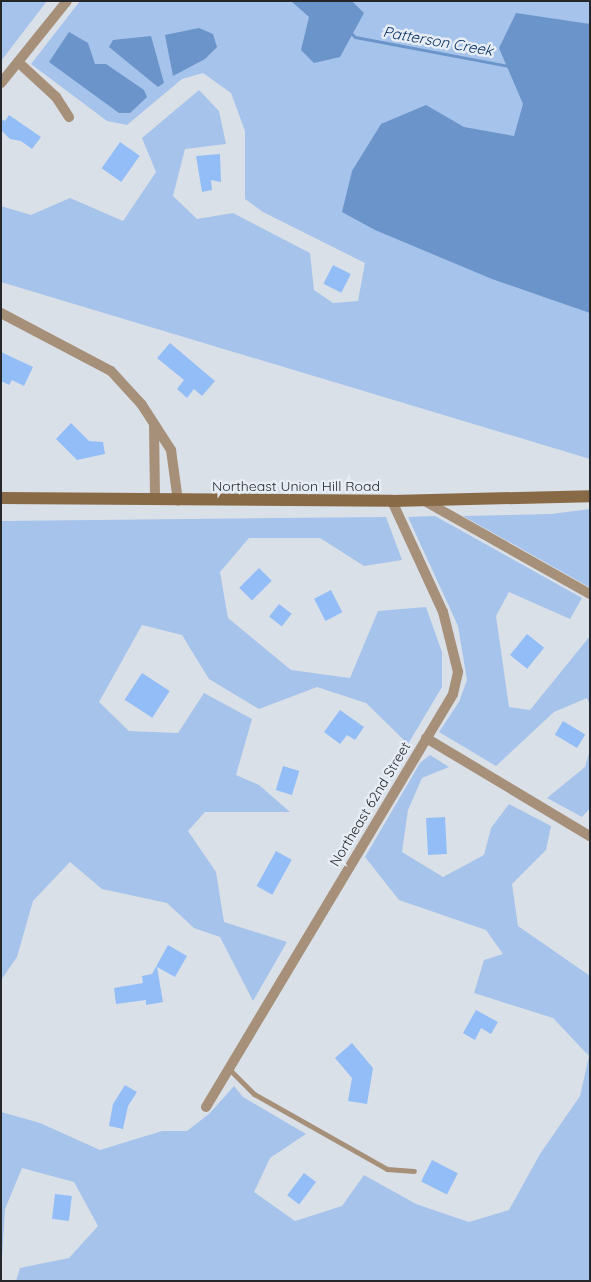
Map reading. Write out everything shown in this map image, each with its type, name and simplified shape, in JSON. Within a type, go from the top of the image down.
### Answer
[{"type":"street","points":[[1,83],[67,1]]},
{"type":"street","points":[[18,62],[56,97],[68,117]]},
{"type":"street","points":[[1,313],[111,371],[142,405],[171,450],[178,501]]},
{"type":"street","points":[[154,424],[156,500]]},
{"type":"street","name":"Northeast Union Hill Road","points":[[1,498],[392,502],[590,496]]},
{"type":"street","points":[[423,500],[590,594]]},
{"type":"street","name":"Northeast 62nd Street","points":[[206,1107],[426,738],[451,700],[458,672],[443,612],[392,502]]},
{"type":"street","points":[[426,738],[590,836]]},
{"type":"lane","points":[[229,1069],[254,1094],[387,1169],[414,1171]]},
{"type":"shaded area","points":[[1,1],[47,1],[1,61]]},
{"type":"shaded area","points":[[80,1],[590,1],[590,459],[1,282],[1,206],[31,215],[70,198],[123,221],[156,172],[142,138],[199,90],[219,111],[226,144],[185,149],[173,196],[197,219],[233,213],[310,253],[314,290],[333,303],[358,301],[365,263],[263,212],[245,199],[245,131],[231,93],[203,73],[182,79],[127,125],[107,121],[31,64]]},
{"type":"shaded area","points":[[291,1],[352,1],[364,13],[340,57],[314,63],[301,50],[309,17]]},
{"type":"shaded area","points":[[516,13],[590,24],[590,313],[492,279],[375,230],[342,212],[352,171],[381,124],[426,105],[464,127],[514,136],[523,104],[499,48]]},
{"type":"shaded area","points":[[199,28],[213,34],[217,47],[205,59],[173,76],[165,35]]},
{"type":"shaded area","points":[[69,32],[88,43],[95,64],[106,64],[144,90],[147,97],[130,113],[119,113],[49,62]]},
{"type":"shaded area","points":[[151,36],[164,83],[158,87],[109,47],[113,40]]},
{"type":"shaded area","points":[[590,509],[589,587],[463,516],[551,514]]},
{"type":"shaded area","points":[[435,516],[582,598],[570,619],[509,592],[496,616],[509,707],[530,710],[590,636],[590,706],[587,698],[554,712],[496,766],[439,732],[459,702],[467,680],[458,626],[408,517]]},
{"type":"shaded area","points":[[386,517],[402,560],[364,566],[320,538],[249,538],[220,572],[228,618],[291,670],[350,678],[378,611],[426,607],[442,652],[442,687],[408,744],[366,703],[317,687],[259,709],[209,679],[182,635],[142,625],[99,702],[129,731],[178,733],[204,693],[252,719],[236,775],[259,785],[290,812],[205,812],[188,831],[216,872],[224,922],[287,942],[253,1001],[220,937],[194,928],[167,903],[102,889],[70,862],[33,901],[17,957],[1,980],[1,521]]},
{"type":"shaded area","points":[[590,750],[590,808],[582,817],[547,798],[585,767]]},
{"type":"shaded area","points":[[430,755],[449,767],[422,778],[408,810],[402,852],[443,877],[484,855],[491,828],[509,804],[551,826],[546,850],[512,884],[518,926],[590,976],[590,1281],[16,1281],[20,1268],[69,1258],[98,1226],[74,1182],[22,1168],[5,1209],[1,1275],[1,1112],[40,1123],[100,1150],[162,1131],[187,1131],[210,1113],[234,1086],[243,1097],[306,1134],[270,1158],[254,1192],[295,1221],[342,1206],[364,1175],[416,1204],[469,1222],[509,1210],[540,1154],[580,1096],[589,1056],[553,1018],[474,993],[484,960],[503,954],[486,930],[399,900],[365,857],[420,763]]},
{"type":"building","points":[[9,115],[41,137],[32,149],[21,141],[10,139],[1,130],[1,119],[5,121]]},
{"type":"building","points":[[120,142],[140,156],[121,182],[102,168]]},
{"type":"building","points":[[220,154],[221,182],[211,180],[212,190],[202,192],[196,156]]},
{"type":"building","points":[[333,265],[351,274],[341,293],[323,284]]},
{"type":"building","points":[[170,343],[215,381],[202,396],[194,389],[187,398],[177,389],[184,380],[157,358]]},
{"type":"building","points":[[1,352],[33,367],[24,386],[12,380],[9,385],[1,381]]},
{"type":"building","points":[[71,423],[89,441],[103,442],[105,454],[77,460],[56,439]]},
{"type":"building","points":[[259,568],[272,581],[252,601],[239,588]]},
{"type":"building","points":[[331,590],[342,612],[325,621],[314,599]]},
{"type":"building","points":[[279,604],[292,614],[282,626],[269,617]]},
{"type":"building","points":[[527,634],[544,648],[527,669],[510,655]]},
{"type":"building","points":[[142,673],[170,691],[152,718],[125,700]]},
{"type":"building","points":[[340,710],[364,727],[355,740],[347,735],[340,744],[324,732]]},
{"type":"building","points":[[563,721],[585,734],[577,748],[555,735]]},
{"type":"building","points":[[283,766],[299,771],[292,795],[276,790]]},
{"type":"building","points":[[445,817],[447,854],[428,855],[426,818]]},
{"type":"building","points":[[276,851],[292,860],[272,895],[257,886]]},
{"type":"building","points":[[168,945],[187,956],[175,977],[157,967],[163,1002],[146,1005],[146,1000],[116,1004],[114,988],[143,983],[142,976],[152,974]]},
{"type":"building","points":[[476,1010],[498,1022],[491,1034],[481,1028],[475,1040],[463,1033]]},
{"type":"building","points":[[352,1043],[373,1068],[367,1104],[348,1101],[352,1078],[335,1058]]},
{"type":"building","points":[[125,1085],[137,1092],[128,1106],[123,1129],[109,1126],[113,1104]]},
{"type":"building","points":[[432,1160],[458,1173],[447,1195],[421,1181]]},
{"type":"building","points":[[304,1173],[316,1182],[299,1204],[287,1195]]},
{"type":"building","points":[[55,1194],[72,1196],[69,1221],[52,1219]]},
{"type":"waterway","name":"Patterson Creek","points":[[350,32],[355,37],[509,66]]}]
